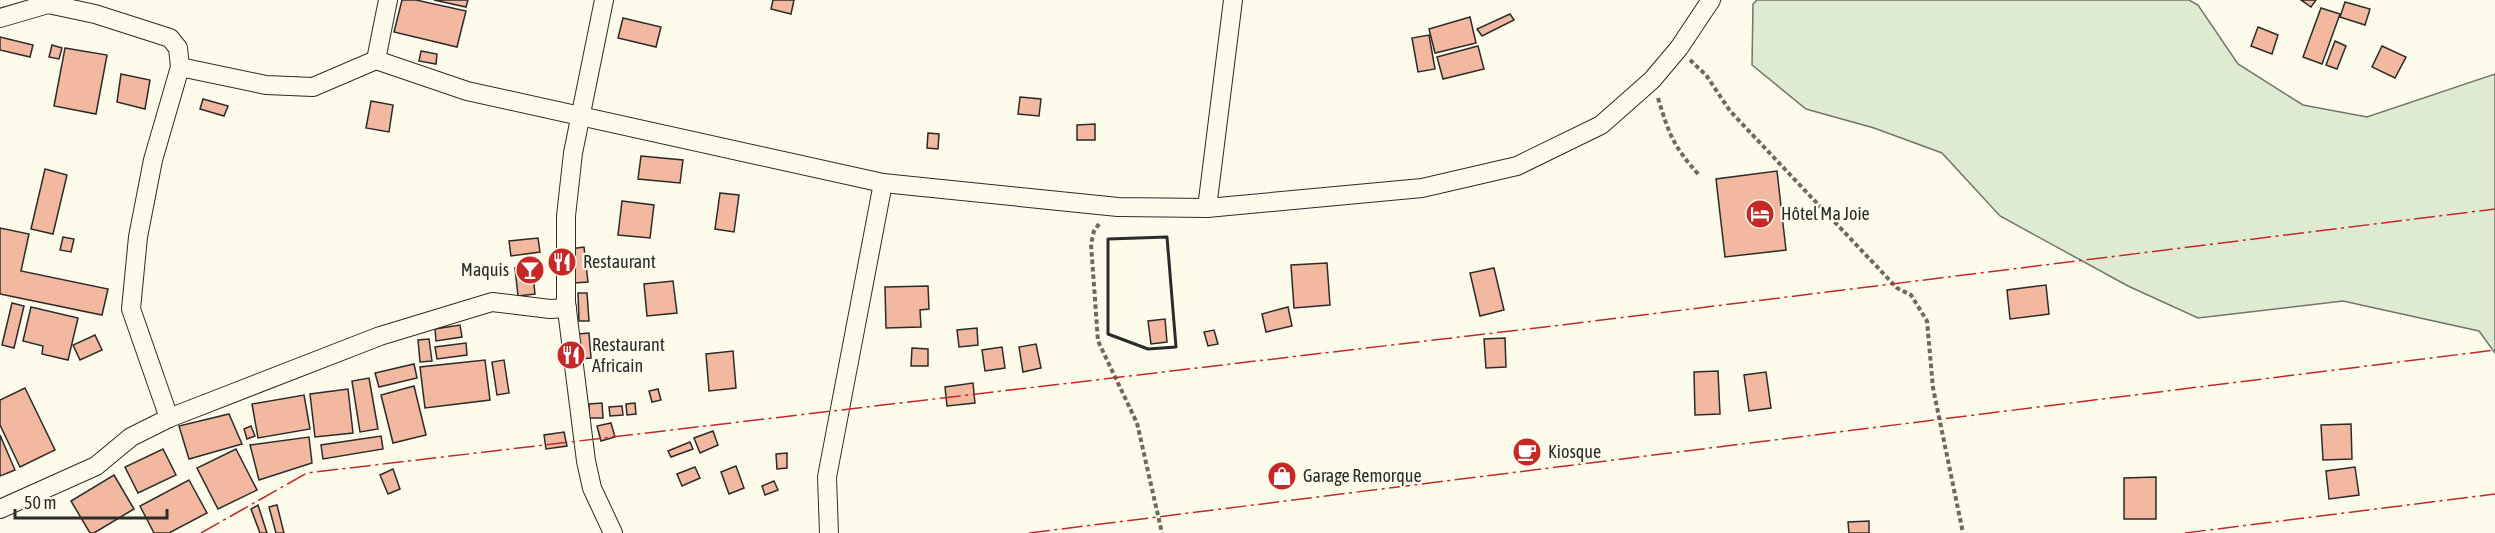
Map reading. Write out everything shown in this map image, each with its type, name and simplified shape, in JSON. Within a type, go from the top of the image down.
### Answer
[{"type":"street","points":[[376,60],[388,0]]},
{"type":"street","points":[[604,0],[580,114],[566,216],[567,308],[586,461],[592,488],[613,533]]},
{"type":"street","points":[[1207,208],[1233,0]]},
{"type":"street","points":[[180,67],[266,85],[313,87],[376,60],[467,91],[580,114],[883,183],[1118,207],[1207,208],[1422,188],[1517,166],[1601,125],[1652,80],[1679,48],[1711,0]]},
{"type":"street","points":[[0,18],[48,4],[96,14],[170,38],[178,48],[180,67],[167,106],[138,237],[131,309],[169,418]]},
{"type":"street","points":[[829,533],[827,477],[883,183]]},
{"type":"street","points":[[0,509],[96,466],[131,437],[169,418],[380,336],[492,302],[550,309],[567,308]]},
{"type":"path","points":[[1679,48],[1706,75],[1730,111],[1897,288],[1911,296],[1928,321],[1932,388],[1963,533]]},
{"type":"path","points":[[1652,80],[1672,141],[1680,155],[1699,175]]},
{"type":"path","points":[[1118,207],[1103,219],[1094,231],[1091,244],[1098,341],[1137,423],[1162,533]]},
{"type":"green space","points":[[1757,0],[2189,0],[2198,5],[2238,64],[2303,105],[2367,117],[2495,74],[2495,353],[2479,331],[2343,301],[2198,318],[2128,286],[2000,216],[1942,153],[1874,128],[1806,109],[1752,65],[1753,4]]},
{"type":"building","points":[[402,0],[416,0],[466,11],[457,47],[394,32]]},
{"type":"building","points":[[434,0],[468,0],[466,7]]},
{"type":"building","points":[[773,0],[794,0],[791,14],[771,9]]},
{"type":"building","points":[[2301,0],[2316,0],[2311,7]]},
{"type":"building","points":[[2345,2],[2370,9],[2365,25],[2340,17]]},
{"type":"building","points":[[2321,8],[2340,14],[2322,64],[2303,57]]},
{"type":"building","points":[[1510,14],[1514,20],[1482,36],[1477,29]]},
{"type":"building","points":[[1470,17],[1476,43],[1435,53],[1429,29]]},
{"type":"building","points":[[623,18],[661,27],[656,47],[618,38]]},
{"type":"building","points":[[2258,27],[2278,35],[2272,54],[2251,46]]},
{"type":"building","points":[[1429,35],[1435,69],[1418,72],[1412,38]]},
{"type":"building","points":[[0,37],[33,45],[30,57],[0,50]]},
{"type":"building","points":[[2335,41],[2346,46],[2337,69],[2326,65]]},
{"type":"building","points":[[52,45],[62,48],[59,59],[49,57]]},
{"type":"building","points":[[1478,46],[1484,69],[1443,79],[1437,57]]},
{"type":"building","points":[[2382,46],[2406,57],[2395,78],[2372,67]]},
{"type":"building","points":[[65,48],[107,55],[96,114],[54,106]]},
{"type":"building","points":[[421,51],[437,54],[436,64],[419,61]]},
{"type":"building","points":[[121,74],[150,80],[145,109],[117,102]]},
{"type":"building","points":[[1020,97],[1041,99],[1039,116],[1018,114]]},
{"type":"building","points":[[203,99],[228,106],[224,116],[200,109]]},
{"type":"building","points":[[371,101],[393,105],[389,132],[366,128]]},
{"type":"building","points":[[1095,124],[1095,140],[1077,140],[1077,125]]},
{"type":"building","points":[[928,133],[939,134],[938,149],[927,148]]},
{"type":"building","points":[[641,156],[683,160],[680,183],[638,179]]},
{"type":"building","points":[[45,169],[67,175],[53,234],[31,229]]},
{"type":"building","points":[[1777,171],[1786,250],[1725,257],[1716,179]]},
{"type":"building","points":[[720,193],[739,195],[734,232],[715,229]]},
{"type":"building","points":[[622,201],[654,205],[650,238],[618,235]]},
{"type":"building","points":[[0,228],[29,234],[21,271],[108,289],[102,315],[0,294]]},
{"type":"building","points":[[63,237],[74,239],[71,252],[60,250]]},
{"type":"building","points":[[538,238],[540,252],[511,256],[509,241]]},
{"type":"building","points":[[584,247],[588,282],[574,283],[570,249]]},
{"type":"building","points":[[1327,263],[1330,305],[1294,308],[1291,265]]},
{"type":"building","points":[[532,266],[535,294],[518,296],[515,268]]},
{"type":"building","points":[[1494,268],[1504,310],[1480,316],[1470,273]]},
{"type":"building","points":[[673,281],[677,313],[647,316],[644,284]]},
{"type":"building","points":[[2046,285],[2049,314],[2010,319],[2007,290]]},
{"type":"building","points":[[928,286],[929,309],[920,310],[921,327],[886,328],[885,287]]},
{"type":"building","points":[[578,293],[587,293],[589,321],[579,321]]},
{"type":"building","points":[[12,303],[24,306],[14,348],[2,345]]},
{"type":"building","points":[[31,307],[78,318],[68,360],[42,354],[43,346],[23,341]]},
{"type":"building","points":[[1288,307],[1292,326],[1266,332],[1262,314]]},
{"type":"building","points":[[1165,319],[1167,342],[1151,344],[1148,321]]},
{"type":"building","points":[[460,325],[462,337],[436,341],[435,329]]},
{"type":"building","points":[[977,328],[978,345],[959,347],[957,330]]},
{"type":"building","points":[[1214,330],[1218,344],[1208,346],[1204,332]]},
{"type":"building","points":[[589,333],[591,358],[580,359],[578,334]]},
{"type":"building","points":[[95,335],[102,350],[80,360],[73,345]]},
{"type":"building","points":[[1505,338],[1506,367],[1486,368],[1484,339]]},
{"type":"building","points":[[429,339],[432,361],[420,362],[418,340]]},
{"type":"building","points":[[466,343],[467,355],[437,359],[435,347]]},
{"type":"building","points":[[1036,344],[1041,368],[1023,372],[1019,347]]},
{"type":"building","points":[[1002,347],[1005,368],[985,371],[982,350]]},
{"type":"building","points":[[912,348],[928,349],[928,366],[911,366]]},
{"type":"building","points":[[733,351],[736,388],[709,391],[706,354]]},
{"type":"building","points":[[485,360],[490,400],[425,408],[420,367]]},
{"type":"building","points":[[504,360],[509,393],[497,395],[492,362]]},
{"type":"building","points":[[414,364],[417,378],[379,387],[375,373]]},
{"type":"building","points":[[1718,371],[1720,414],[1695,415],[1694,372]]},
{"type":"building","points":[[1766,372],[1771,408],[1749,411],[1744,375]]},
{"type":"building","points":[[369,378],[378,429],[360,432],[352,381]]},
{"type":"building","points":[[973,383],[975,403],[947,406],[945,387]]},
{"type":"building","points":[[414,386],[426,435],[393,443],[381,395]]},
{"type":"building","points":[[25,388],[55,450],[20,467],[0,425],[0,400]]},
{"type":"building","points":[[348,389],[353,433],[315,437],[310,394]]},
{"type":"building","points":[[658,389],[661,400],[652,402],[649,391]]},
{"type":"building","points":[[304,395],[310,429],[258,438],[252,404]]},
{"type":"building","points":[[602,403],[603,418],[589,418],[589,404]]},
{"type":"building","points":[[635,403],[636,414],[627,415],[626,404]]},
{"type":"building","points":[[622,406],[623,415],[610,416],[609,407]]},
{"type":"building","points":[[229,414],[242,444],[189,459],[179,426]]},
{"type":"building","points":[[611,423],[615,437],[601,441],[597,426]]},
{"type":"building","points":[[2351,424],[2352,459],[2323,460],[2321,425]]},
{"type":"building","points":[[251,426],[255,436],[247,439],[244,429]]},
{"type":"building","points":[[713,431],[718,445],[700,453],[694,438]]},
{"type":"building","points":[[564,432],[567,446],[546,449],[544,435]]},
{"type":"building","points":[[0,435],[15,470],[0,476]]},
{"type":"building","points":[[381,436],[383,449],[323,459],[321,445]]},
{"type":"building","points":[[309,437],[312,463],[259,480],[250,445]]},
{"type":"building","points":[[690,442],[693,449],[671,457],[668,451]]},
{"type":"building","points":[[163,449],[176,475],[138,493],[125,467]]},
{"type":"building","points":[[236,449],[257,490],[218,509],[197,468]]},
{"type":"building","points":[[787,453],[787,468],[777,469],[776,454]]},
{"type":"building","points":[[736,466],[744,488],[729,494],[721,472]]},
{"type":"building","points":[[695,467],[700,478],[682,486],[677,474]]},
{"type":"building","points":[[2355,467],[2359,495],[2329,499],[2326,471]]},
{"type":"building","points":[[393,469],[400,489],[388,494],[380,475]]},
{"type":"building","points":[[114,475],[134,509],[94,533],[90,533],[71,501]]},
{"type":"building","points":[[2156,477],[2156,519],[2124,519],[2124,478]]},
{"type":"building","points":[[189,480],[207,513],[169,533],[154,533],[140,506]]},
{"type":"building","points":[[774,481],[778,490],[765,495],[762,486]]},
{"type":"building","points":[[258,505],[267,533],[260,533],[251,509]]},
{"type":"building","points":[[277,505],[284,533],[276,533],[269,507]]},
{"type":"building","points":[[1869,521],[1869,533],[1849,533],[1848,522]]},
{"type":"wall","points":[[1167,237],[1176,347],[1148,349],[1108,334],[1108,239],[1167,237]]},
{"type":"power","points":[[201,533],[307,473],[1570,324],[2495,209]]},
{"type":"power","points":[[1029,533],[2495,350]]},
{"type":"power","points":[[2185,533],[2495,494]]},
{"type":"place","name":"Hôtel Ma Joie","points":[[1760,214]]},
{"type":"place","name":"Restaurant","points":[[562,262]]},
{"type":"place","name":"Maquis","points":[[530,270]]},
{"type":"place","name":"Restaurant Africain","points":[[571,355]]},
{"type":"place","name":"Kiosque","points":[[1527,452]]},
{"type":"place","name":"Garage Remorque","points":[[1282,476]]}]
